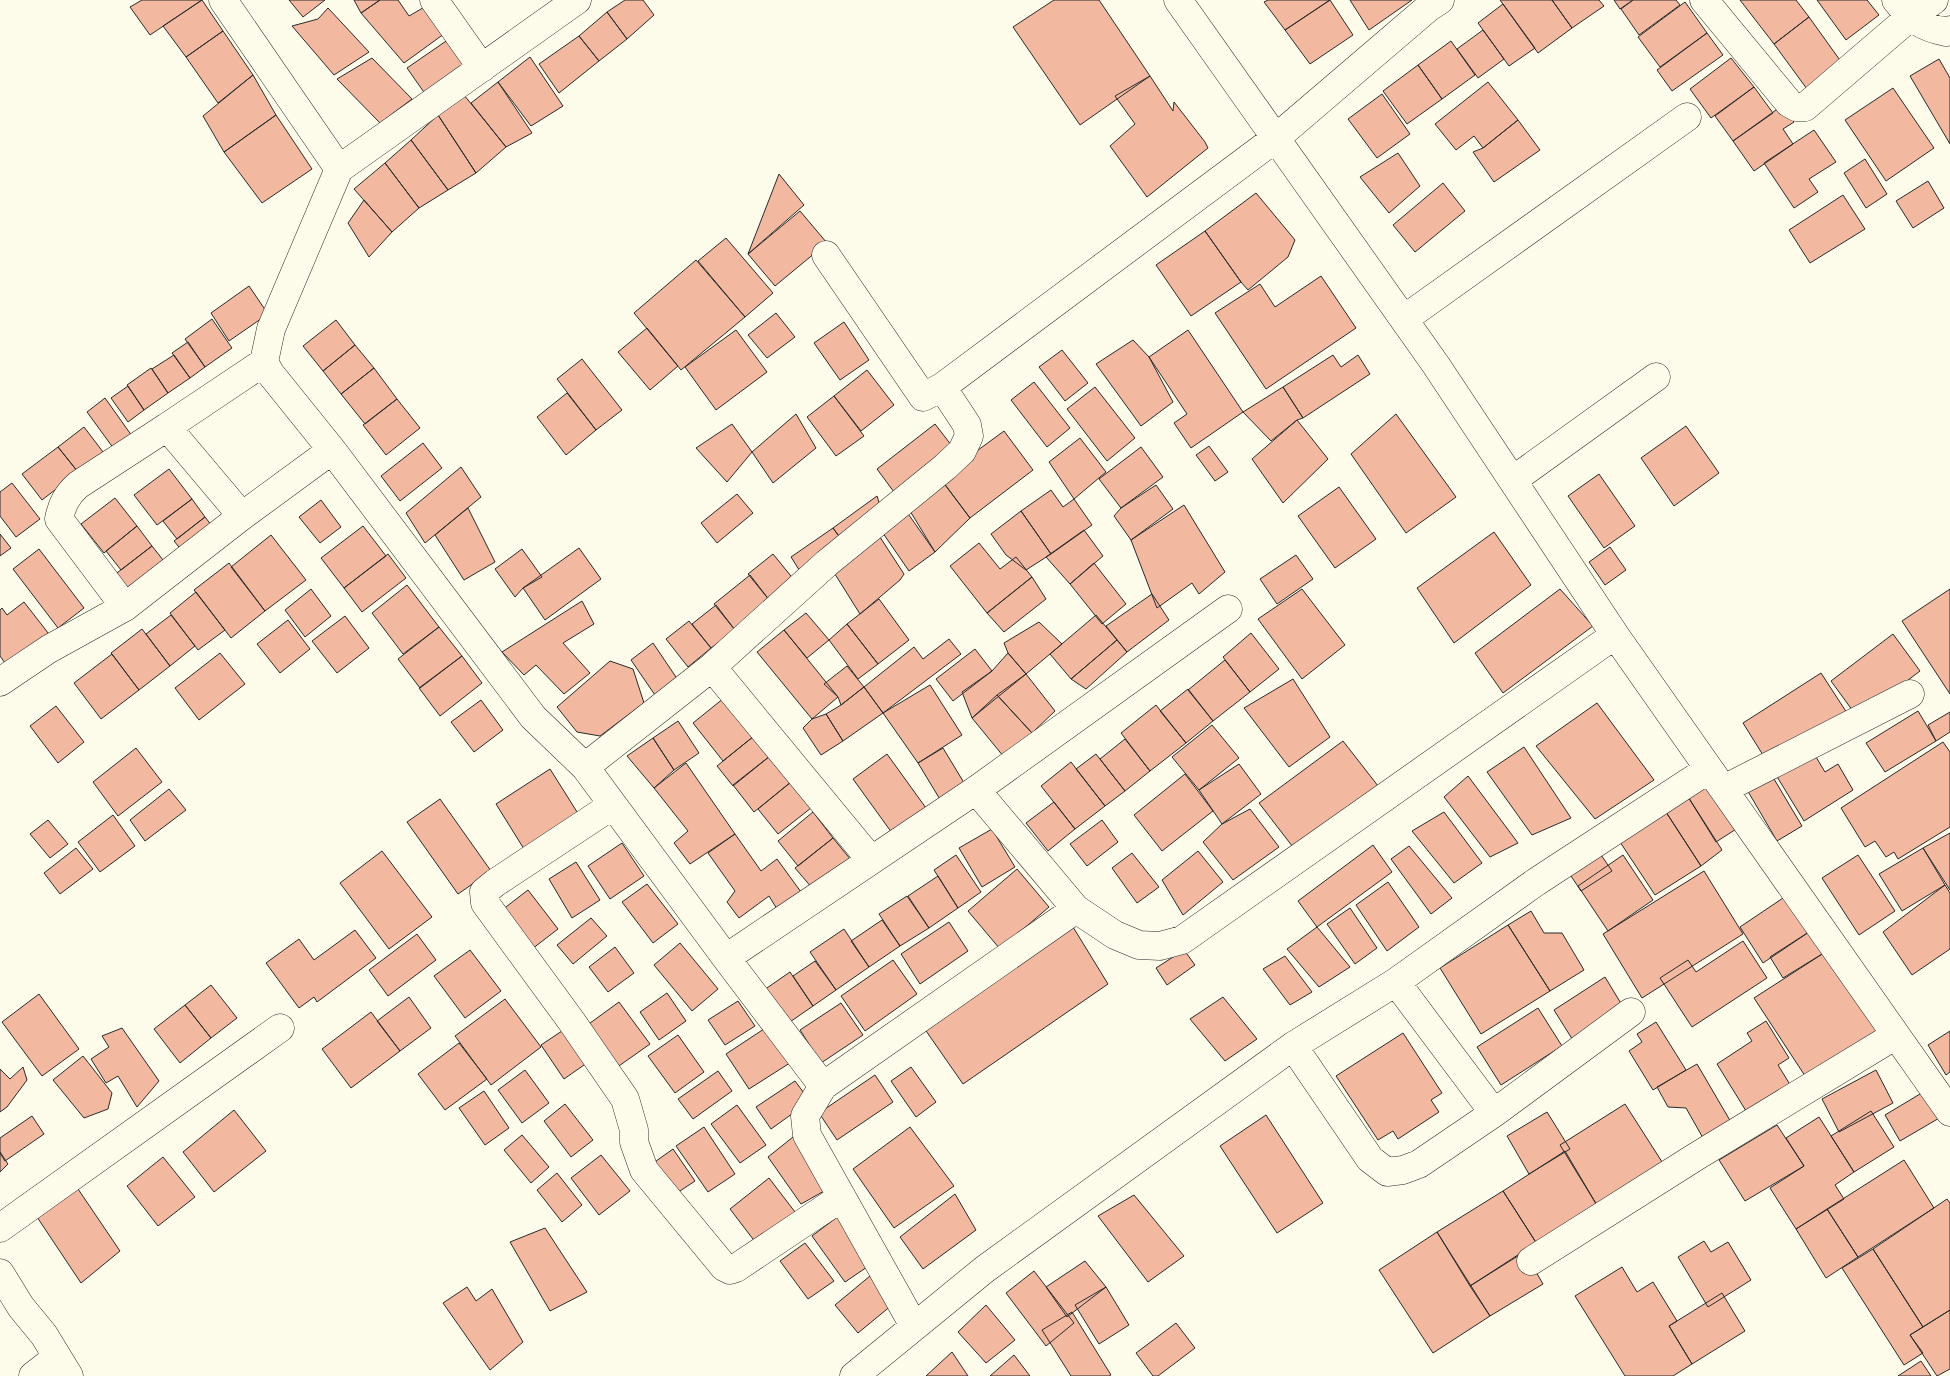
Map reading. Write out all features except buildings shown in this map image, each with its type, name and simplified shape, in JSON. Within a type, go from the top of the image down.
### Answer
[{"type":"street","points":[[223,0],[339,169]]},
{"type":"street","points":[[434,0],[482,68]]},
{"type":"street","points":[[577,0],[339,169],[271,329],[264,362],[270,373],[332,450],[533,717],[585,767],[726,958],[824,1086]]},
{"type":"street","points":[[1178,0],[1436,365],[1615,635],[1950,1112]]},
{"type":"street","points":[[1704,0],[1788,103],[1796,107],[1809,105],[1903,9],[1934,0]]},
{"type":"street","points":[[826,255],[923,397],[942,387],[1276,138],[1430,3]]},
{"type":"street","points":[[1903,9],[1935,30],[1946,32],[1950,30]]},
{"type":"street","points":[[1404,319],[1687,117]]},
{"type":"street","points":[[125,607],[59,519],[68,495],[78,485],[264,362]]},
{"type":"street","points":[[1512,480],[1656,377]]},
{"type":"street","points":[[585,767],[712,667],[827,563],[962,451],[969,436],[967,425],[942,387]]},
{"type":"street","points":[[167,427],[242,516]]},
{"type":"street","points":[[0,682],[49,649],[125,607],[242,516],[332,450]]},
{"type":"street","points":[[726,958],[976,790],[1228,609]]},
{"type":"street","points":[[976,790],[1076,909],[1115,934],[1139,945],[1160,946],[1182,940],[1615,635]]},
{"type":"street","points":[[712,667],[871,860]]},
{"type":"street","points":[[854,1376],[999,1258],[1293,1046],[1396,982],[1536,882],[1716,779],[1910,694]]},
{"type":"street","points":[[613,805],[495,883],[484,892],[485,903],[572,1022],[625,1099],[634,1130],[634,1142],[644,1170],[724,1267],[730,1270],[736,1268],[842,1197]]},
{"type":"street","points":[[914,1326],[807,1135],[806,1116],[824,1086],[1076,909]]},
{"type":"street","points":[[1396,982],[1494,1113]]},
{"type":"street","points":[[1293,1046],[1370,1159],[1387,1172],[1404,1170],[1419,1164],[1494,1113],[1631,1012]]},
{"type":"street","points":[[0,1228],[280,1028]]},
{"type":"street","points":[[1531,1260],[1896,1035]]},
{"type":"street","points":[[0,1273],[22,1307],[44,1335],[62,1367],[33,1376]]}]
